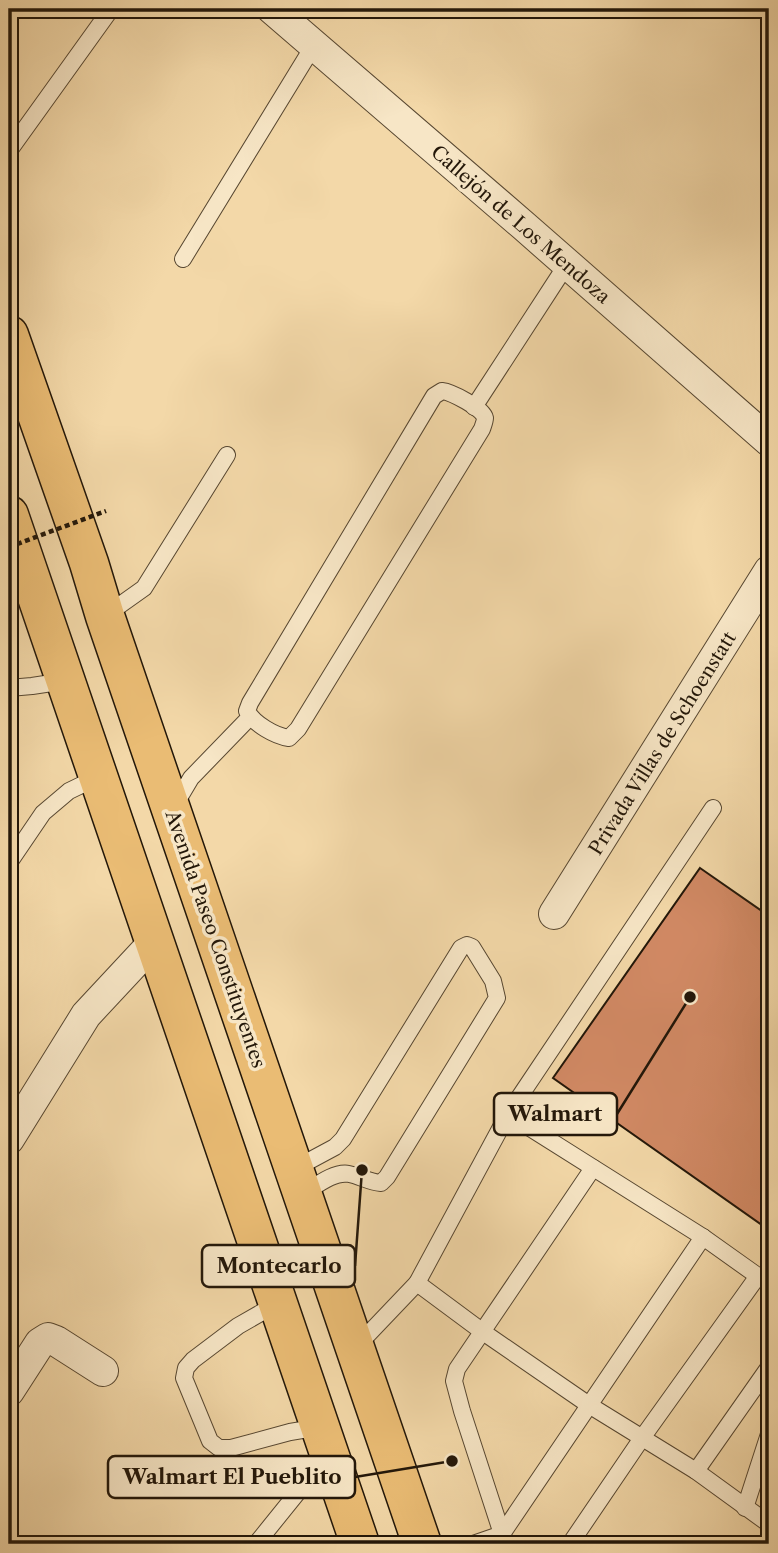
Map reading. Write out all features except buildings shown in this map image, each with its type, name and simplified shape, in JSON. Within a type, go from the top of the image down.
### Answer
[{"type":"highway","name":"Avenida Paseo Constituyentes","points":[[9,335],[422,1544]]},
{"type":"highway","points":[[9,515],[14,565],[65,681],[360,1544]]},
{"type":"street","name":"Callejón de Los Mendoza","points":[[272,9],[769,441]]},
{"type":"street","name":"Privada Villas de Schoenstatt","points":[[555,914],[769,571]]},
{"type":"street","points":[[9,1139],[86,1014],[154,942]]},
{"type":"street","points":[[10,1386],[40,1343],[48,1338],[103,1371]]},
{"type":"lane","points":[[9,151],[111,9]]},
{"type":"lane","points":[[183,260],[314,45]]},
{"type":"lane","points":[[474,407],[567,264]]},
{"type":"lane","points":[[442,391],[450,392],[474,407],[486,420],[482,429],[298,729],[289,738],[279,736],[250,717],[247,711],[250,703],[434,396],[442,391]]},
{"type":"lane","points":[[105,616],[144,587],[227,455]]},
{"type":"lane","points":[[9,688],[65,681]]},
{"type":"lane","points":[[172,810],[191,778],[250,717]]},
{"type":"lane","points":[[9,863],[43,813],[69,791],[98,777]]},
{"type":"lane","points":[[355,1348],[417,1283],[508,1114],[713,808]]},
{"type":"lane","points":[[467,945],[472,947],[493,981],[497,998],[387,1177],[381,1183],[350,1174],[336,1174],[298,1182],[343,1139],[461,948],[467,945]]},
{"type":"lane","points":[[508,1114],[703,1237],[764,1280],[642,1438],[570,1544]]},
{"type":"lane","points":[[504,1539],[454,1381],[457,1369],[593,1168]]},
{"type":"lane","points":[[473,1544],[504,1539],[589,1405],[703,1237]]},
{"type":"lane","points":[[417,1283],[589,1405],[696,1471],[769,1524]]},
{"type":"lane","points":[[257,1544],[325,1440],[290,1432],[231,1448],[219,1448],[210,1441],[184,1378],[193,1360],[238,1326],[278,1303]]},
{"type":"lane","points":[[696,1471],[769,1367]]},
{"type":"lane","points":[[746,1508],[769,1434]]},
{"type":"path","points":[[14,565],[107,512]]},
{"type":"place","name":"Walmart","points":[[690,997]]},
{"type":"place","name":"Montecarlo","points":[[362,1170]]},
{"type":"place","name":"Walmart El Pueblito","points":[[452,1461]]}]
